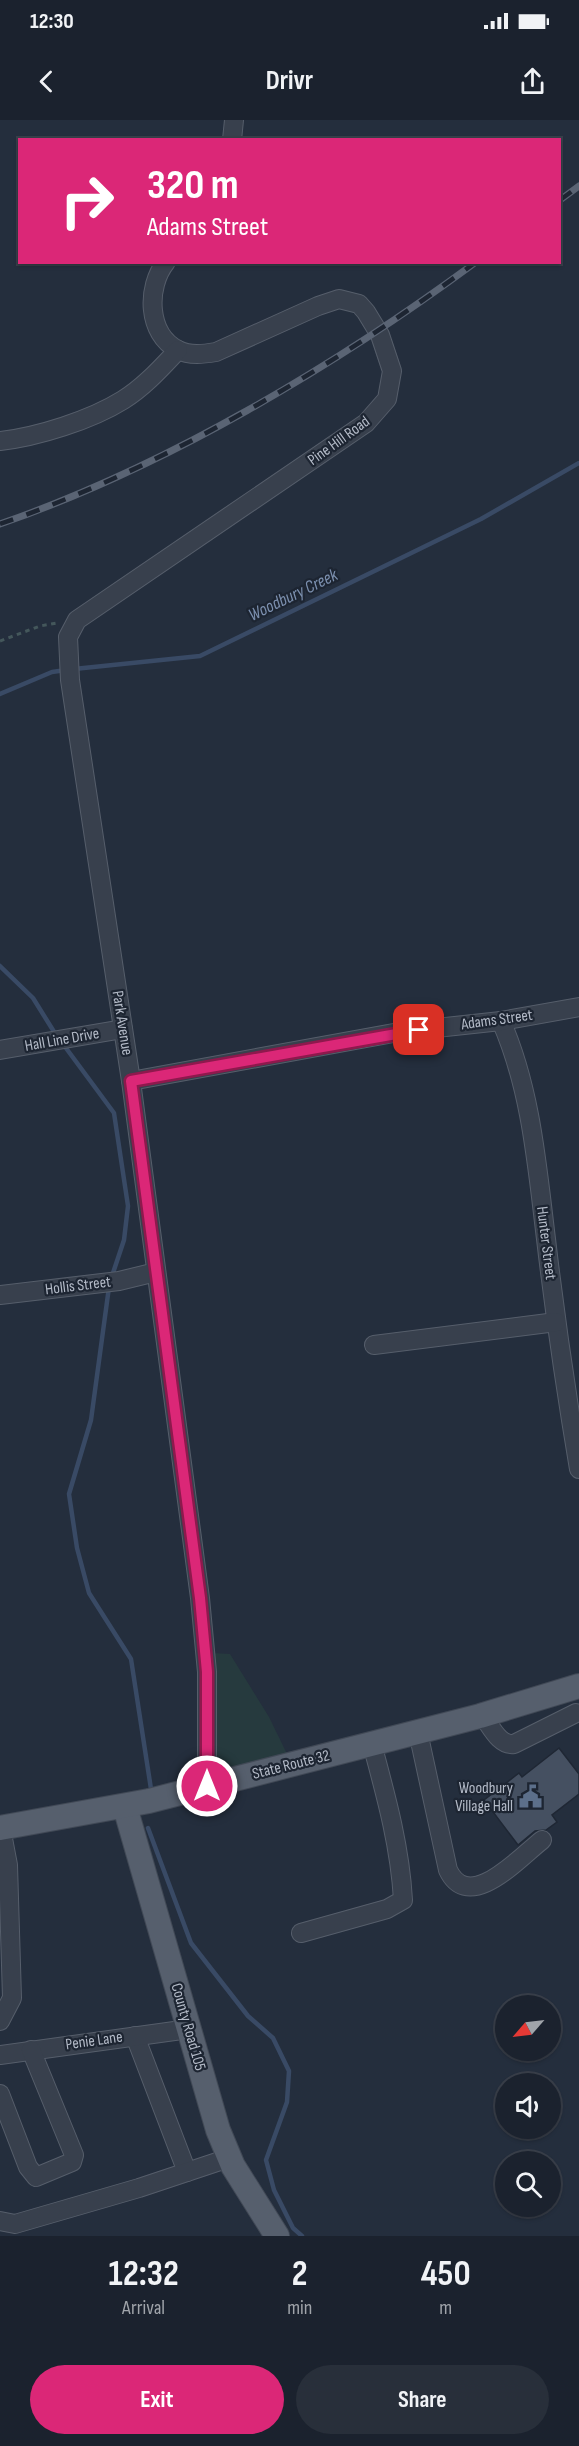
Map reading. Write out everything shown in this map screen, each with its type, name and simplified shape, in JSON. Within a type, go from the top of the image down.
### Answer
[{"type":"main road","name":"State Route 32","points":[[1,1828],[125,1807],[482,1715],[579,1686]]},
{"type":"main road","name":"County Road 105","points":[[125,1807],[218,2130],[229,2158],[277,2236]]},
{"type":"street","points":[[232,138],[234,120]]},
{"type":"street","points":[[0,441],[50,430],[122,401],[151,378],[178,350],[160,332],[152,305],[158,278],[165,264]]},
{"type":"street","name":"Pine Hill Road","points":[[77,620],[366,423],[387,399],[391,384],[392,371],[388,354],[376,328],[366,312],[350,301],[339,300],[318,306],[216,352],[201,354],[178,350]]},
{"type":"street","name":"Park Avenue","points":[[77,620],[68,637],[70,681],[131,1081],[200,1598],[207,1672],[207,1786]]},
{"type":"street","name":"Adams Street","points":[[131,1081],[399,1032],[501,1021],[579,1006]]},
{"type":"street","name":"Hunter Street","points":[[501,1021],[520,1070],[534,1141],[556,1322],[579,1469]]},
{"type":"street","name":"Hall Line Drive","points":[[0,1050],[123,1029]]},
{"type":"street","name":"Hollis Street","points":[[0,1295],[119,1281],[156,1272]]},
{"type":"street","points":[[374,1345],[556,1322]]},
{"type":"street","points":[[482,1715],[502,1742],[508,1745],[576,1713]]},
{"type":"street","points":[[418,1732],[448,1870],[453,1880],[462,1887],[471,1888],[485,1884],[542,1840]]},
{"type":"street","points":[[301,1933],[387,1909],[402,1900],[401,1864],[372,1744]]},
{"type":"street","points":[[0,2021],[12,1998],[8,1865],[1,1828]]},
{"type":"street","name":"Penie Lane","points":[[0,2055],[189,2029]]},
{"type":"street","points":[[135,2036],[188,2172]]},
{"type":"street","points":[[0,2094],[28,2167],[36,2177],[72,2162],[74,2155],[31,2050]]},
{"type":"street","points":[[0,2221],[15,2224],[229,2158]]},
{"type":"path","points":[[0,640],[40,626],[77,620]]},
{"type":"green space","points":[[212,1653],[230,1654],[269,1717],[289,1758],[214,1780]]},
{"type":"building","name":"Woodbury Village Hall","points":[[559,1748],[579,1774],[579,1794],[552,1815],[557,1822],[546,1830],[535,1831],[518,1845],[484,1800],[519,1773],[522,1777]]},
{"type":"waterway","name":"Woodbury Creek","points":[[74,669],[200,656],[481,519],[579,463]]},
{"type":"waterway","name":"Woodbury Creek","points":[[0,694],[52,672],[66,670]]},
{"type":"waterway","points":[[0,966],[33,998],[56,1035]]},
{"type":"waterway","points":[[63,1044],[114,1113],[128,1206],[124,1240],[112,1276]]},
{"type":"waterway","points":[[109,1287],[91,1420],[69,1494],[77,1548],[89,1593],[131,1659],[151,1789]]},
{"type":"waterway","points":[[148,1828],[191,1943],[248,2016],[273,2038],[289,2071],[287,2102],[266,2160],[274,2190],[293,2228],[302,2236]]},
{"type":"railway","points":[[561,199],[579,186]]},
{"type":"railway","points":[[0,524],[62,501],[124,474],[247,411],[365,339],[473,264]]},
{"type":"place","name":"Woodbury Village Hall","points":[[531,1797]]},
{"type":"route","points":[[207,1786],[207,1672],[200,1598],[131,1081],[419,1030]]}]
